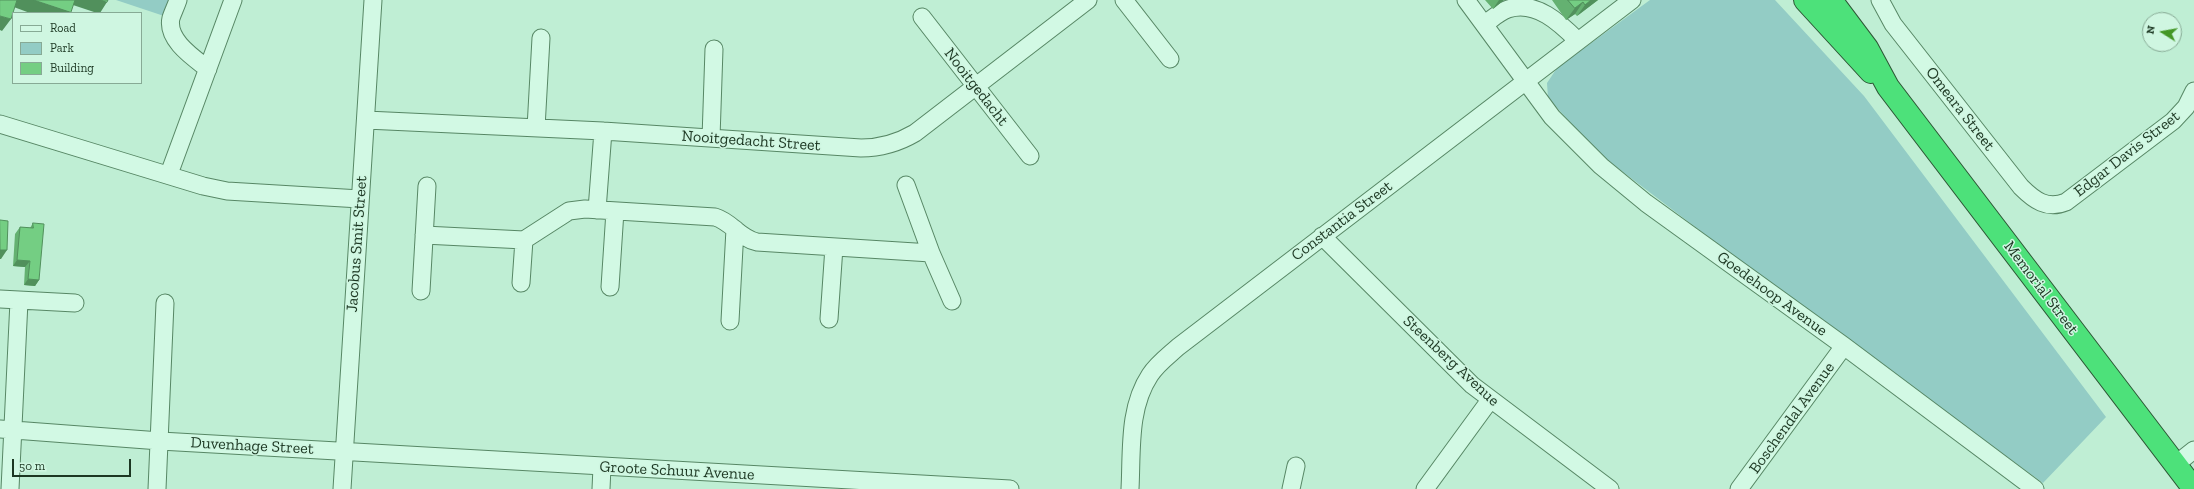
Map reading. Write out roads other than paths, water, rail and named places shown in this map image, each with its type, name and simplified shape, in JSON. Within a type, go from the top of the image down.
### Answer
[{"type":"highway","points":[[1790,0],[1822,31],[1843,43]]},
{"type":"highway","name":"Memorial Street","points":[[1805,0],[1843,43],[1888,87]]},
{"type":"highway","name":"Memorial Street","points":[[1831,0],[1867,48],[1888,87],[2194,489]]},
{"type":"street","points":[[178,0],[171,19],[174,37],[192,57],[208,69]]},
{"type":"street","points":[[169,174],[233,0]]},
{"type":"street","name":"Jacobus Smit Street","points":[[342,489],[373,0]]},
{"type":"street","name":"Nooitgedacht Street","points":[[366,120],[602,131],[861,148],[880,146],[898,142],[915,133],[1088,0]]},
{"type":"street","points":[[1124,0],[1170,59]]},
{"type":"street","name":"Goedehoop Avenue","points":[[1466,0],[1527,80],[1552,117],[1601,166],[1646,203],[1844,346],[2035,489]]},
{"type":"street","name":"Constantia Street","points":[[1130,489],[1134,413],[1142,387],[1150,375],[1178,347],[1631,0]]},
{"type":"street","name":"Omeara Street","points":[[1880,0],[1893,24],[2021,187],[2035,200],[2051,205]]},
{"type":"street","points":[[1484,24],[1510,8],[1531,7],[1554,18],[1578,41]]},
{"type":"street","name":"Nooitgedacht","points":[[922,17],[1030,156]]},
{"type":"street","points":[[536,128],[541,38]]},
{"type":"street","points":[[711,138],[714,49]]},
{"type":"street","name":"Edgar Davis Street","points":[[2051,205],[2061,204],[2071,198],[2173,121],[2186,107],[2194,91]]},
{"type":"street","points":[[0,124],[169,174],[203,186],[227,191],[360,199]]},
{"type":"street","points":[[597,210],[602,131]]},
{"type":"street","points":[[906,185],[931,253],[952,302]]},
{"type":"street","points":[[421,291],[427,186]]},
{"type":"street","points":[[424,235],[524,240],[569,211],[580,209],[716,216],[726,220],[745,237],[757,242],[931,253]]},
{"type":"street","points":[[610,287],[615,211]]},
{"type":"street","points":[[730,321],[735,229]]},
{"type":"street","name":"Steenberg Avenue","points":[[1322,236],[1458,372],[1490,400],[1610,489]]},
{"type":"street","points":[[521,283],[524,240]]},
{"type":"street","points":[[830,319],[834,247]]},
{"type":"street","points":[[0,299],[19,301],[75,302]]},
{"type":"street","points":[[10,489],[7,429],[19,301]]},
{"type":"street","points":[[157,489],[165,303]]},
{"type":"street","name":"Boschendal Avenue","points":[[1739,489],[1844,346]]},
{"type":"street","points":[[1425,489],[1490,400]]},
{"type":"street","name":"Duvenhage Street","points":[[7,429],[160,441],[344,450]]},
{"type":"street","name":"Groote Schuur Avenue","points":[[344,450],[602,467],[1010,489]]},
{"type":"street","points":[[2175,465],[2194,450]]},
{"type":"street","points":[[1291,489],[1296,466]]},
{"type":"street","points":[[601,489],[602,467]]}]
